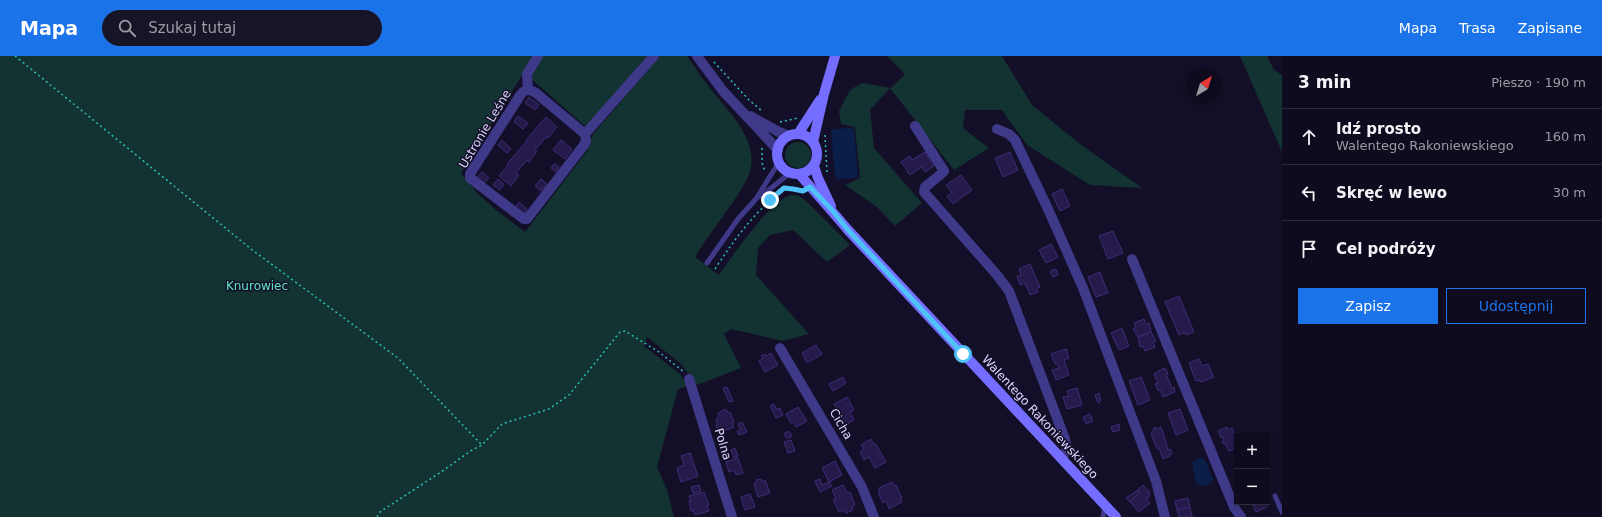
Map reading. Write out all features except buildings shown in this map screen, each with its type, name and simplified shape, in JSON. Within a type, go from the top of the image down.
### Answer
[{"type":"street","points":[[528,90],[527,74],[538,56]]},
{"type":"street","name":"Ustronie Leśne","points":[[585,134],[536,93],[528,90],[521,94],[470,174],[471,180],[524,219],[527,219],[584,145],[586,137],[585,134],[654,56]]},
{"type":"street","points":[[697,56],[723,91],[778,150]]},
{"type":"street","points":[[813,142],[824,94],[835,56]]},
{"type":"street","points":[[746,115],[780,132],[794,135],[806,136],[813,142],[818,156],[814,166],[805,173],[795,174],[783,169],[779,162],[778,150],[782,141],[794,135],[824,94]]},
{"type":"street","points":[[914,126],[944,171],[940,176],[927,185],[924,192],[997,275],[1009,291],[1065,439],[1067,451],[1061,458]]},
{"type":"street","points":[[997,129],[1009,134],[1015,140],[1080,281],[1156,481],[1164,517]]},
{"type":"street","name":"Walentego Rakoniewskiego","points":[[814,166],[832,210]]},
{"type":"street","name":"Walentego Rakoniewskiego","points":[[795,174],[832,210],[848,230],[1116,517]]},
{"type":"street","points":[[1132,259],[1232,500],[1241,517]]},
{"type":"street","name":"Cicha","points":[[780,348],[862,487],[874,517]]},
{"type":"street","name":"Polna","points":[[689,379],[732,517]]},
{"type":"street","points":[[1105,505],[1109,517]]},
{"type":"lane","points":[[707,263],[738,220],[756,199],[779,162]]},
{"type":"lane","points":[[756,199],[795,174]]},
{"type":"lane","points":[[1275,496],[1282,512]]},
{"type":"lane","points":[[1104,517],[1105,505]]},
{"type":"path","points":[[15,56],[251,248],[398,358],[482,445]]},
{"type":"path","points":[[714,61],[749,100],[766,114]]},
{"type":"path","points":[[820,182],[827,177],[825,133]]},
{"type":"path","points":[[715,269],[746,225],[770,200],[784,188],[803,191],[810,187]]},
{"type":"path","points":[[377,517],[380,512],[472,450],[482,445],[502,424],[549,409],[569,394],[620,332],[625,331],[659,352],[681,368],[689,379]]},
{"type":"green space","name":"Knurowiec","points":[[0,56],[534,56],[461,173],[478,194],[525,232],[587,151],[593,134],[660,56],[687,56],[709,87],[736,120],[743,131],[751,155],[751,167],[747,179],[695,257],[719,275],[752,229],[774,206],[784,198],[792,195],[802,198],[808,203],[850,245],[827,262],[793,230],[770,235],[758,248],[756,275],[809,334],[783,341],[731,329],[724,334],[741,368],[697,385],[681,364],[647,337],[644,346],[680,374],[687,386],[678,389],[657,467],[667,490],[674,517],[0,517]]},
{"type":"green space","points":[[541,56],[647,56],[586,127],[528,76]]},
{"type":"green space","points":[[887,56],[1002,56],[1032,105],[1080,144],[1142,188],[1090,185],[1027,145],[1002,110],[965,110],[963,128],[989,148],[954,170],[890,88],[870,110],[874,148],[922,203],[895,226],[877,207],[845,185],[860,178],[855,127],[841,124],[839,111],[850,90],[862,83],[891,88],[905,74]]},
{"type":"green space","points":[[1240,56],[1267,56],[1274,70],[1282,75],[1282,152]]},
{"type":"green space","points":[[798,142],[807,146],[811,155],[807,164],[798,168],[789,164],[785,155],[789,146]]},
{"type":"water","points":[[850,128],[854,130],[858,177],[838,180],[835,177],[831,131],[834,129]]},
{"type":"water","points":[[1200,458],[1205,460],[1213,480],[1208,485],[1202,486],[1196,483],[1192,463]]},
{"type":"route","points":[[770,200],[784,188],[803,191],[810,187],[963,354]]}]
